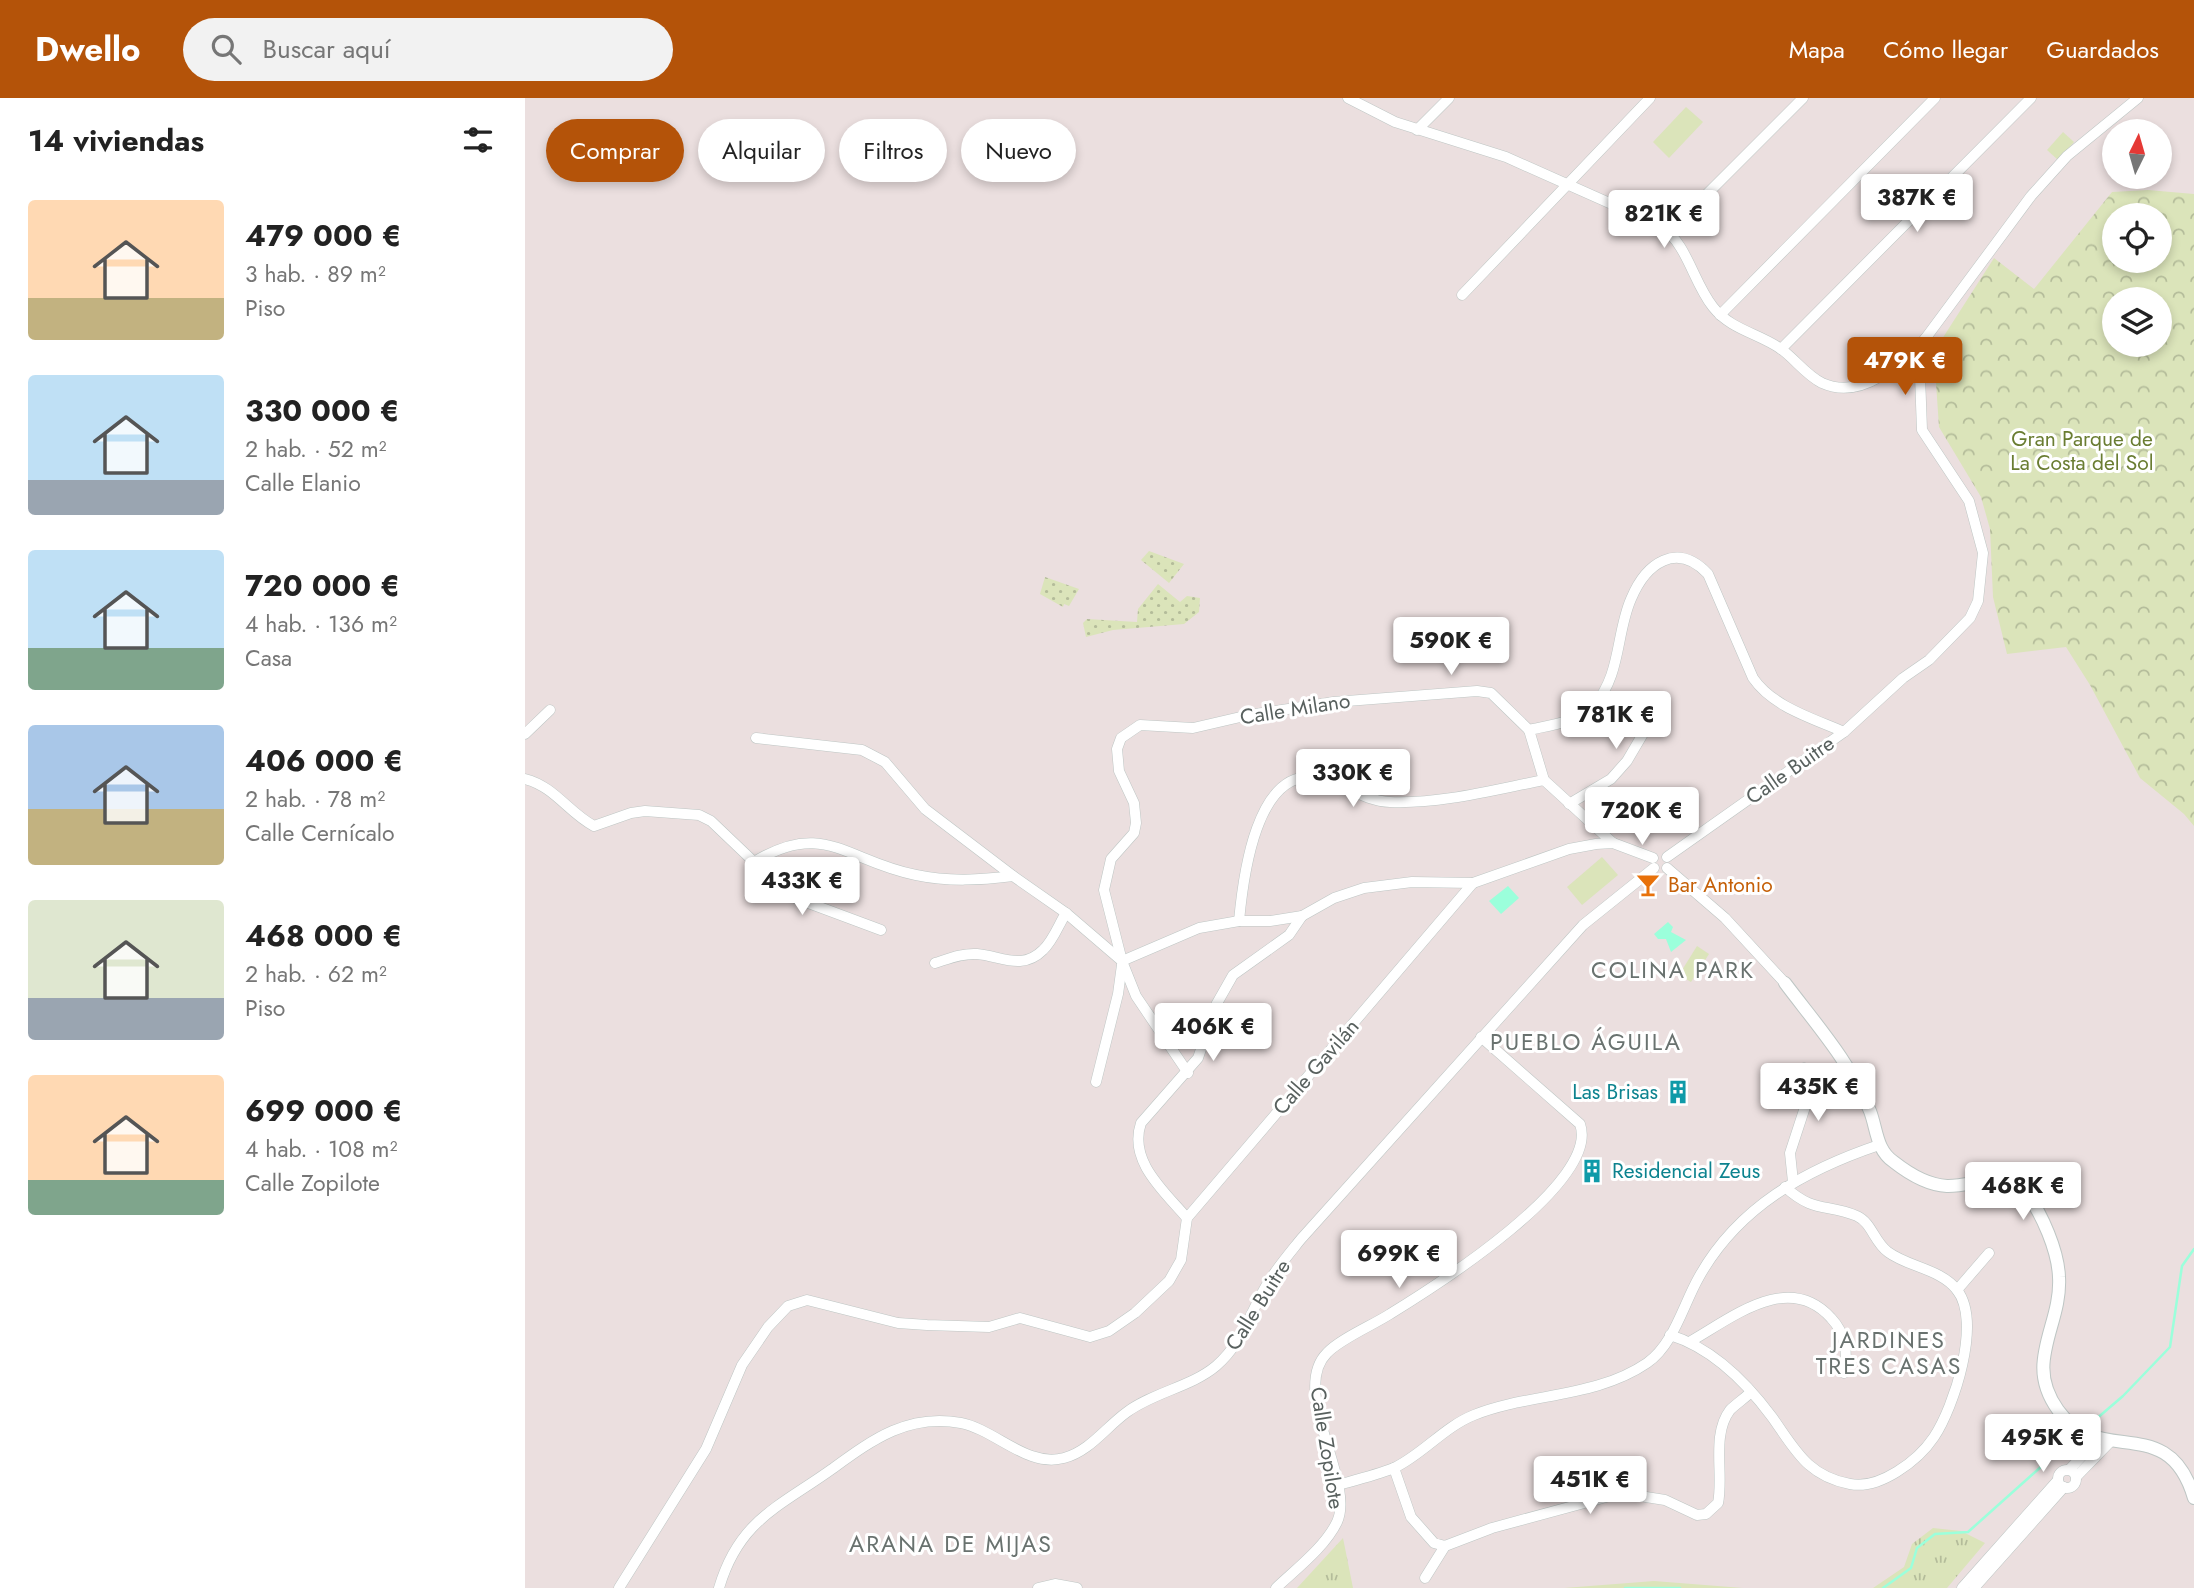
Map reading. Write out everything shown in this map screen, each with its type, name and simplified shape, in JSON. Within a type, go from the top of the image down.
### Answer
[{"type":"street","points":[[1348,98],[1417,130],[1506,157],[1669,232],[1720,315],[1733,325],[1781,349],[1823,383],[1851,386],[1863,384],[1889,372],[1924,339],[1969,276],[2040,186],[2067,156],[2138,98]]},
{"type":"street","points":[[1417,130],[1449,98]]},
{"type":"street","points":[[1462,295],[1650,98]]},
{"type":"street","points":[[1669,232],[1803,98]]},
{"type":"street","points":[[1720,315],[1935,98]]},
{"type":"street","points":[[1781,349],[2031,98]]},
{"type":"street","name":"Calle Buitre","points":[[1667,862],[1844,732],[1956,635],[1978,601],[1983,553],[1969,501],[1922,430],[1920,389],[1924,339]]},
{"type":"street","points":[[1667,862],[1659,871],[1653,863],[1613,843],[1569,804],[1544,780],[1529,730],[1581,715],[1593,705],[1612,671],[1632,596],[1649,572],[1661,562],[1673,556],[1684,556],[1697,562],[1708,574],[1761,690],[1772,699],[1844,732]]},
{"type":"street","name":"Calle Milano","points":[[1122,961],[1104,890],[1111,859],[1134,833],[1136,823],[1135,803],[1119,771],[1117,749],[1128,730],[1140,725],[1193,728],[1249,715],[1334,702],[1477,691],[1491,694],[1529,730]]},
{"type":"street","points":[[1569,804],[1611,779],[1627,761],[1664,698]]},
{"type":"street","points":[[525,734],[550,710]]},
{"type":"street","points":[[757,738],[862,750],[884,762],[925,809],[1013,877],[1066,913],[1122,961],[1136,996],[1188,1073]]},
{"type":"street","points":[[1239,920],[1243,873],[1251,848],[1265,811],[1286,783],[1299,778],[1317,777],[1362,797],[1387,802],[1419,802],[1544,780]]},
{"type":"street","points":[[525,779],[554,792],[580,819],[594,826],[645,811],[699,815],[711,821],[754,862],[779,891],[881,930]]},
{"type":"street","points":[[754,862],[777,848],[795,842],[816,841],[918,876],[972,881],[1013,877]]},
{"type":"street","points":[[1122,961],[1199,928],[1239,920],[1302,916],[1334,898],[1364,888],[1412,883],[1473,883],[1569,849],[1613,843]]},
{"type":"street","points":[[1653,863],[1660,853],[1785,983],[1852,1075],[1870,1111],[1879,1145],[1891,1161],[1919,1178],[1945,1186],[1998,1179],[2014,1182],[2026,1192],[2052,1246],[2059,1278],[2057,1305],[2042,1358],[2045,1384],[2058,1410],[2069,1421],[2105,1439],[2145,1445],[2171,1455],[2188,1479],[2194,1498]]},
{"type":"street","name":"Calle Buitre","points":[[719,1588],[734,1550],[763,1515],[882,1434],[922,1421],[962,1423],[979,1428],[1036,1457],[1063,1458],[1089,1446],[1140,1403],[1215,1367],[1242,1335],[1266,1286],[1281,1264],[1583,925],[1653,863]]},
{"type":"street","name":"Calle Gavilán","points":[[1187,1218],[1473,883]]},
{"type":"street","points":[[935,963],[960,955],[977,954],[1022,962],[1045,949],[1066,913]]},
{"type":"street","points":[[619,1588],[706,1449],[742,1364],[768,1327],[788,1306],[807,1300],[898,1323],[927,1325],[989,1327],[1020,1318],[1090,1337],[1109,1331],[1135,1313],[1169,1281],[1181,1260],[1187,1218],[1141,1160],[1137,1135],[1141,1123],[1188,1073],[1198,1058],[1216,1005],[1233,975],[1289,935],[1302,916]]},
{"type":"street","points":[[1096,1082],[1118,994],[1122,961]]},
{"type":"street","name":"Calle Zopilote","points":[[1276,1588],[1338,1521],[1338,1485],[1320,1419],[1317,1389],[1317,1372],[1326,1353],[1394,1312],[1494,1243],[1546,1199],[1567,1173],[1582,1142],[1580,1124],[1481,1037]]},
{"type":"street","points":[[1670,1335],[1691,1341],[1733,1373],[1751,1392],[1805,1463],[1824,1475],[1850,1485],[1870,1485],[1913,1459],[1934,1438],[1946,1413],[1965,1353],[1964,1314],[1957,1290],[1946,1280],[1888,1252],[1859,1217],[1813,1206],[1789,1184],[1790,1153],[1807,1101],[1808,1083],[1804,1069]]},
{"type":"street","points":[[1338,1485],[1394,1468],[1473,1415],[1556,1396],[1631,1371],[1648,1362],[1670,1335],[1700,1274],[1719,1246],[1760,1204],[1789,1184],[1835,1161],[1879,1145]]},
{"type":"street","points":[[1957,1290],[1989,1253]]},
{"type":"street","points":[[1691,1341],[1747,1309],[1787,1295],[1815,1304],[1840,1329],[1847,1357],[1844,1373]]},
{"type":"street","points":[[1394,1468],[1411,1517],[1434,1543],[1445,1546],[1492,1528],[1622,1493],[1641,1494],[1697,1514],[1706,1514],[1713,1510],[1720,1495],[1721,1435],[1725,1420],[1731,1410],[1751,1392]]},
{"type":"street","points":[[2061,1484],[2073,1485],[2072,1473],[2105,1439]]},
{"type":"street","points":[[1974,1588],[2061,1484],[2061,1472],[2072,1473]]},
{"type":"street","points":[[1962,1588],[2061,1484]]},
{"type":"street","points":[[1425,1578],[1445,1546]]},
{"type":"street","points":[[1038,1588],[1055,1584],[1077,1588]]},
{"type":"green space","points":[[1686,107],[1703,122],[1669,158],[1653,142]]},
{"type":"green space","points":[[2063,132],[2074,142],[2058,160],[2047,150]]},
{"type":"green space","name":"Gran Parque de La Costa del Sol","points":[[2148,190],[2194,194],[2194,826],[2184,814],[2140,778],[2090,685],[2066,647],[2007,654],[1993,597],[1990,529],[1981,497],[1939,427],[1936,383],[1942,339],[1994,258],[2034,289],[2102,204],[2102,273],[2172,273],[2172,203],[2103,203],[2112,192]]},
{"type":"green space","points":[[1149,551],[1184,564],[1169,583],[1141,560]]},
{"type":"green space","points":[[1045,577],[1079,589],[1069,606],[1064,604],[1063,607],[1040,594]]},
{"type":"green space","points":[[1158,584],[1180,602],[1187,596],[1200,598],[1199,612],[1184,624],[1113,630],[1086,637],[1083,623],[1087,619],[1137,622],[1138,609]]},
{"type":"green space","points":[[1602,857],[1618,875],[1582,905],[1567,887]]},
{"type":"green space","points":[[1697,946],[1709,954],[1691,982],[1679,975]]},
{"type":"green space","points":[[1933,1528],[1961,1531],[1985,1543],[1947,1588],[1873,1588],[1904,1567],[1912,1544]]},
{"type":"green space","points":[[1343,1538],[1353,1588],[1297,1588]]},
{"type":"green space","points":[[1654,1581],[1743,1588],[1564,1588]]},
{"type":"shaded area","points":[[1508,886],[1519,898],[1501,914],[1489,901]]},
{"type":"shaded area","points":[[1668,922],[1673,927],[1671,932],[1686,940],[1671,952],[1666,939],[1658,939],[1654,934]]},
{"type":"waterway","points":[[2088,1426],[2123,1396],[2170,1347],[2182,1266],[2194,1249]]},
{"type":"waterway","points":[[1883,1588],[1911,1568],[1917,1548],[1935,1534],[1968,1532],[2043,1465]]},
{"type":"waterway","points":[[1625,1588],[1680,1588]]},
{"type":"place","name":"Bar Antonio","points":[[1648,885]]},
{"type":"place","name":"Las Brisas","points":[[1678,1092]]},
{"type":"place","name":"Residencial Zeus","points":[[1592,1171]]},
{"type":"district","name":"COLINA PARK","points":[[1673,970]]},
{"type":"district","name":"PUEBLO ÁGUILA","points":[[1586,1042]]},
{"type":"district","name":"JARDINES TRES CASAS","points":[[1889,1353]]},
{"type":"district","name":"ARANA DE MIJAS","points":[[951,1544]]}]
